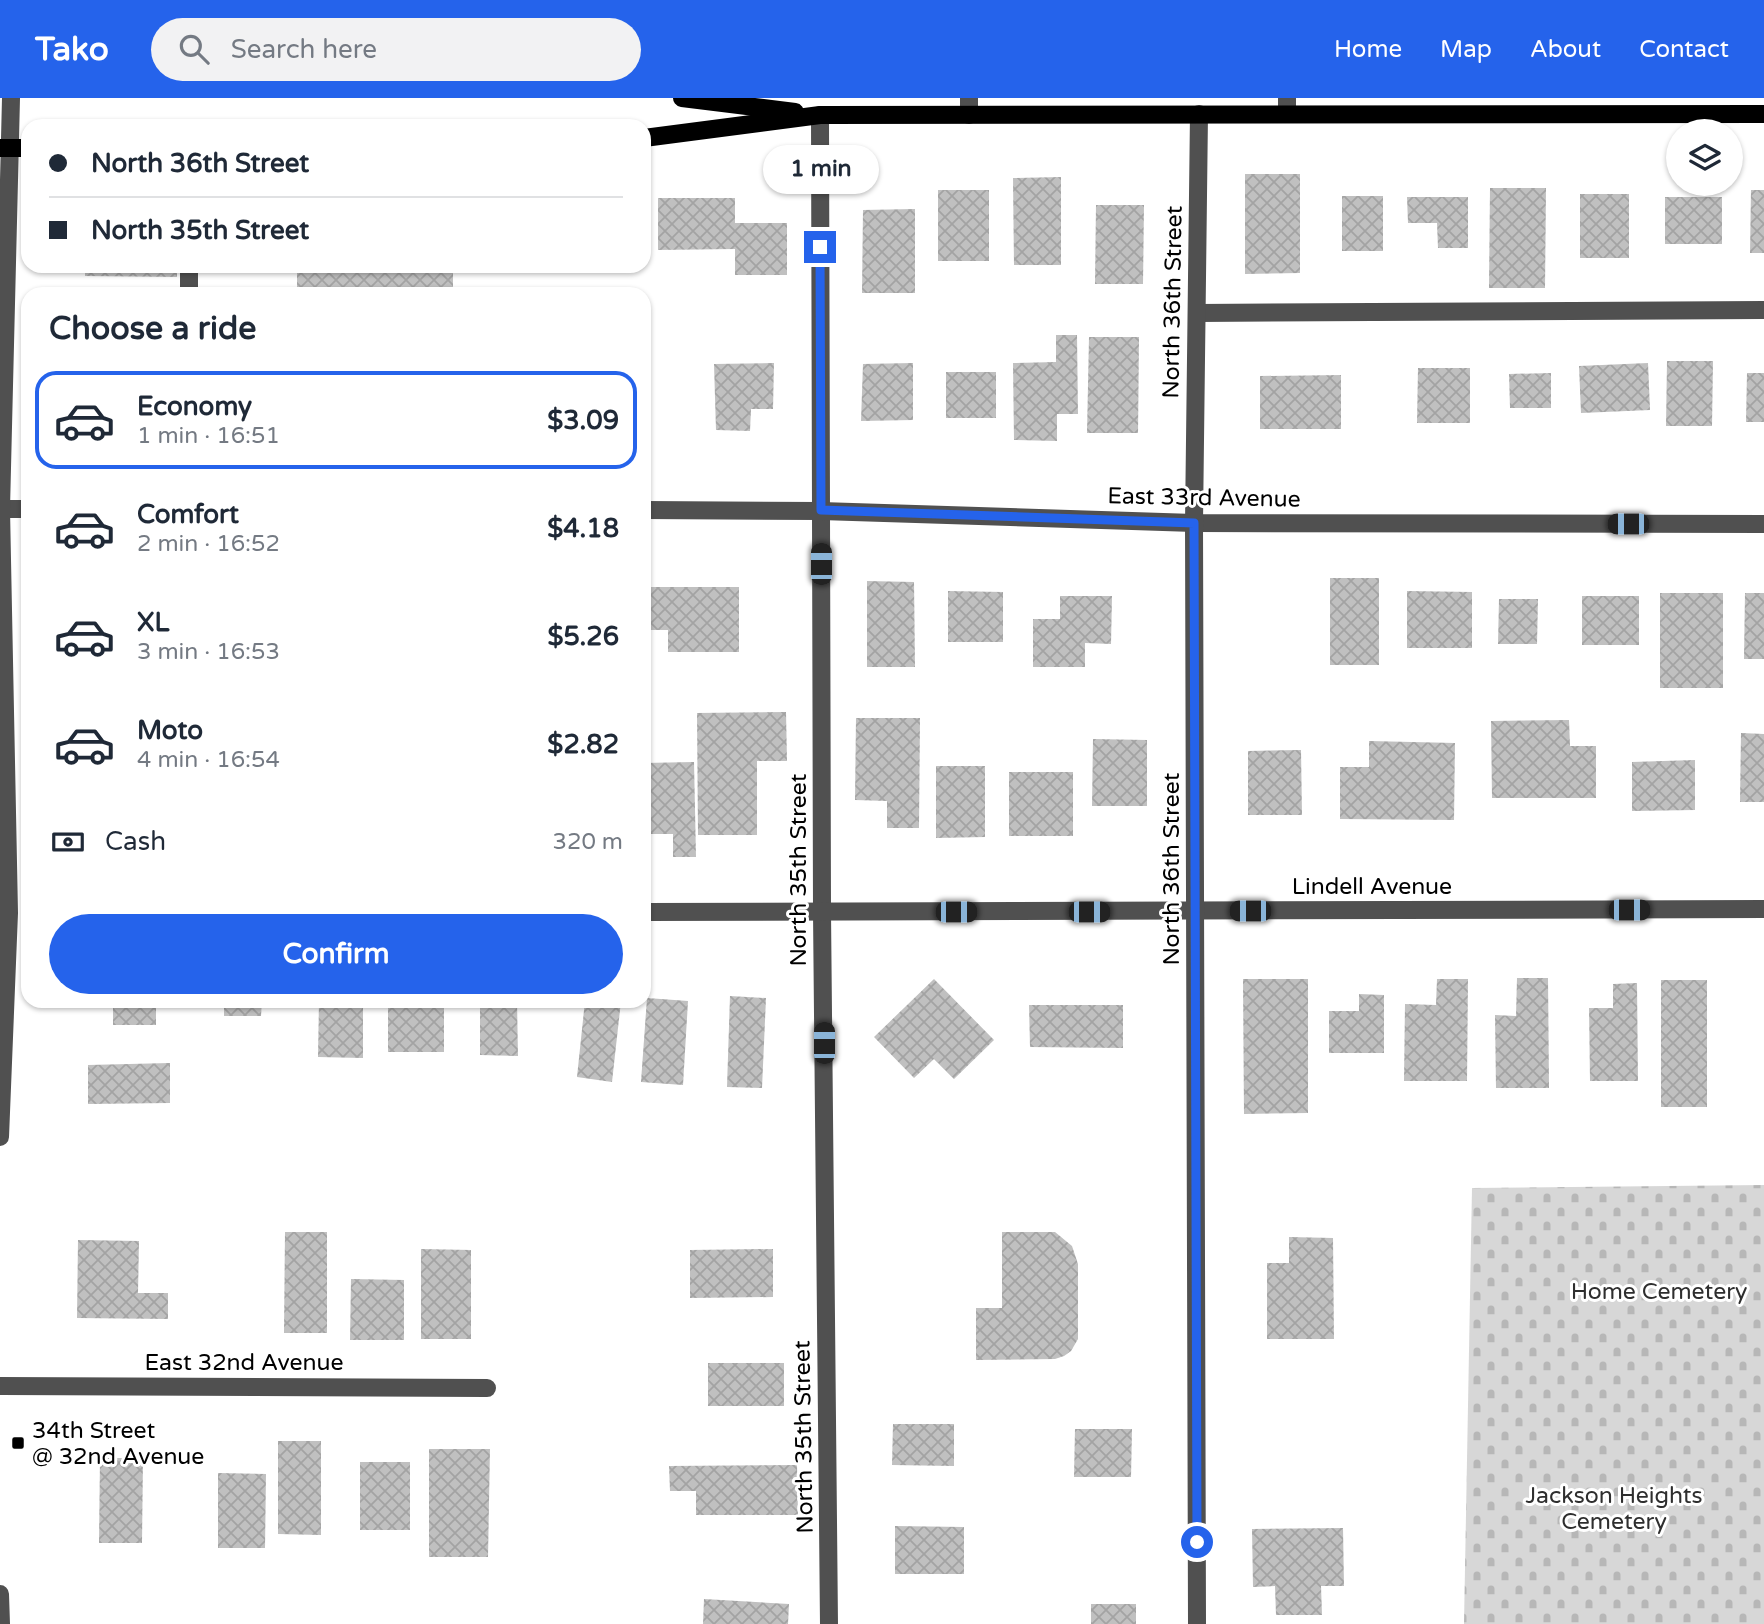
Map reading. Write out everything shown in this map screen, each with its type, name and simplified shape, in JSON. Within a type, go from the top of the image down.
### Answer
[{"type":"main road","points":[[682,98],[820,116]]},
{"type":"main road","points":[[651,137],[820,116],[969,106],[1199,114],[1287,106],[1764,114]]},
{"type":"street","points":[[0,1137],[5,913],[1,509],[5,148],[11,98]]},
{"type":"street","name":"North 36th Street","points":[[1197,1624],[1194,523],[1199,114]]},
{"type":"street","name":"North 35th Street","points":[[820,116],[822,912],[830,1624]]},
{"type":"street","points":[[1197,313],[1764,310]]},
{"type":"street","points":[[1,509],[21,509]]},
{"type":"street","name":"East 33rd Avenue","points":[[651,510],[821,510],[1194,523],[1764,524]]},
{"type":"street","name":"Lindell Avenue","points":[[651,912],[1764,909]]},
{"type":"street","name":"East 32nd Avenue","points":[[0,1386],[487,1388]]},
{"type":"street","points":[[0,1594],[1,1624]]},
{"type":"green space","points":[[1764,1185],[1764,1624],[1464,1624],[1472,1188]]},
{"type":"building","points":[[1245,174],[1300,174],[1300,273],[1245,274]]},
{"type":"building","points":[[1061,177],[1061,265],[1014,265],[1013,178]]},
{"type":"building","points":[[1490,188],[1546,188],[1545,288],[1489,288]]},
{"type":"building","points":[[938,190],[989,190],[989,261],[938,261]]},
{"type":"building","points":[[1751,190],[1764,190],[1764,253],[1750,253]]},
{"type":"building","points":[[1580,194],[1629,194],[1629,258],[1580,258]]},
{"type":"building","points":[[1342,196],[1383,196],[1383,251],[1342,251]]},
{"type":"building","points":[[1407,197],[1468,197],[1468,248],[1438,248],[1437,223],[1408,223]]},
{"type":"building","points":[[1665,197],[1722,197],[1722,244],[1665,244]]},
{"type":"building","points":[[658,198],[735,198],[735,223],[787,223],[787,275],[735,275],[735,249],[658,250]]},
{"type":"building","points":[[1096,205],[1144,205],[1143,284],[1095,284]]},
{"type":"building","points":[[915,209],[915,293],[862,293],[863,210]]},
{"type":"building","points":[[85,273],[177,273],[177,277],[85,276]]},
{"type":"building","points":[[297,273],[453,273],[453,287],[297,287]]},
{"type":"building","points":[[1056,335],[1077,335],[1078,414],[1057,414],[1057,441],[1014,440],[1013,363],[1056,362]]},
{"type":"building","points":[[1089,337],[1139,337],[1138,433],[1087,433]]},
{"type":"building","points":[[1667,361],[1713,361],[1712,426],[1666,426]]},
{"type":"building","points":[[774,363],[773,409],[751,409],[750,431],[716,430],[714,364]]},
{"type":"building","points":[[913,363],[913,420],[861,421],[863,364]]},
{"type":"building","points":[[1648,363],[1650,410],[1581,413],[1579,366]]},
{"type":"building","points":[[1418,368],[1470,368],[1470,423],[1417,423]]},
{"type":"building","points":[[946,372],[996,372],[996,418],[946,418]]},
{"type":"building","points":[[1551,373],[1551,408],[1510,408],[1509,374]]},
{"type":"building","points":[[1747,373],[1764,373],[1764,422],[1746,422]]},
{"type":"building","points":[[1341,375],[1341,429],[1260,429],[1260,376]]},
{"type":"building","points":[[1330,578],[1379,578],[1379,665],[1330,665]]},
{"type":"building","points":[[867,581],[914,582],[915,667],[867,667]]},
{"type":"building","points":[[651,587],[739,587],[739,652],[668,652],[668,630],[651,630]]},
{"type":"building","points":[[948,591],[1003,592],[1003,642],[948,642]]},
{"type":"building","points":[[1407,591],[1472,592],[1472,648],[1407,648]]},
{"type":"building","points":[[1660,593],[1723,593],[1723,688],[1660,688]]},
{"type":"building","points":[[1745,593],[1764,593],[1764,659],[1744,659]]},
{"type":"building","points":[[1060,596],[1112,596],[1111,644],[1085,643],[1085,667],[1033,667],[1033,619],[1060,619]]},
{"type":"building","points":[[1582,596],[1639,596],[1639,645],[1582,645]]},
{"type":"building","points":[[1499,599],[1538,599],[1537,644],[1498,644]]},
{"type":"building","points":[[786,712],[787,761],[757,761],[757,835],[698,835],[697,713]]},
{"type":"building","points":[[856,718],[920,718],[919,828],[887,828],[887,801],[855,800]]},
{"type":"building","points":[[1569,720],[1570,746],[1596,746],[1596,798],[1492,798],[1491,721]]},
{"type":"building","points":[[1741,733],[1764,734],[1764,802],[1740,802]]},
{"type":"building","points":[[1093,739],[1147,740],[1147,806],[1092,806]]},
{"type":"building","points":[[1369,741],[1455,743],[1454,820],[1340,819],[1340,767],[1369,767]]},
{"type":"building","points":[[1301,750],[1302,815],[1248,815],[1248,751]]},
{"type":"building","points":[[1695,760],[1695,810],[1632,811],[1632,762]]},
{"type":"building","points":[[694,762],[696,857],[673,857],[673,834],[651,834],[651,763]]},
{"type":"building","points":[[936,766],[985,766],[985,837],[936,838]]},
{"type":"building","points":[[1009,772],[1073,772],[1073,836],[1009,836]]},
{"type":"building","points":[[1517,978],[1548,978],[1549,1088],[1496,1088],[1495,1015],[1516,1016]]},
{"type":"building","points":[[934,979],[994,1040],[954,1079],[934,1059],[914,1078],[874,1037]]},
{"type":"building","points":[[1243,979],[1308,979],[1308,1113],[1244,1114]]},
{"type":"building","points":[[1437,979],[1468,979],[1467,1081],[1404,1081],[1405,1004],[1436,1005]]},
{"type":"building","points":[[1661,980],[1707,980],[1707,1107],[1661,1107]]},
{"type":"building","points":[[1637,983],[1638,1081],[1590,1081],[1589,1008],[1613,1008],[1613,984]]},
{"type":"building","points":[[1359,994],[1384,995],[1384,1053],[1329,1053],[1329,1011],[1359,1011]]},
{"type":"building","points":[[730,996],[766,998],[762,1088],[727,1087]]},
{"type":"building","points":[[651,998],[688,1001],[683,1085],[641,1082],[646,1008],[651,1008]]},
{"type":"building","points":[[1029,1005],[1123,1005],[1123,1048],[1030,1047]]},
{"type":"building","points":[[113,1008],[156,1008],[156,1025],[113,1025]]},
{"type":"building","points":[[224,1008],[262,1008],[261,1016],[224,1016]]},
{"type":"building","points":[[319,1008],[363,1008],[363,1058],[318,1057]]},
{"type":"building","points":[[388,1008],[444,1008],[444,1052],[388,1052]]},
{"type":"building","points":[[480,1008],[517,1008],[518,1056],[480,1055]]},
{"type":"building","points":[[584,1008],[620,1008],[612,1082],[577,1077]]},
{"type":"building","points":[[170,1063],[170,1103],[88,1104],[88,1065]]},
{"type":"building","points":[[285,1232],[327,1232],[327,1333],[284,1333]]},
{"type":"building","points":[[1002,1232],[1055,1232],[1072,1246],[1078,1264],[1078,1339],[1071,1351],[1064,1356],[1055,1359],[976,1360],[976,1308],[1002,1308]]},
{"type":"building","points":[[1289,1237],[1333,1238],[1334,1339],[1267,1339],[1267,1263],[1289,1263]]},
{"type":"building","points":[[78,1240],[139,1241],[138,1293],[168,1293],[168,1319],[77,1318]]},
{"type":"building","points":[[421,1249],[471,1250],[471,1339],[421,1339]]},
{"type":"building","points":[[773,1249],[773,1297],[690,1298],[690,1250]]},
{"type":"building","points":[[351,1279],[404,1280],[404,1340],[350,1340]]},
{"type":"building","points":[[708,1363],[784,1363],[784,1406],[708,1406]]},
{"type":"building","points":[[893,1424],[954,1424],[954,1466],[892,1465]]},
{"type":"building","points":[[1075,1429],[1132,1429],[1131,1477],[1074,1477]]},
{"type":"building","points":[[278,1441],[321,1441],[321,1535],[278,1534]]},
{"type":"building","points":[[429,1449],[490,1449],[488,1557],[429,1557]]},
{"type":"building","points":[[100,1458],[143,1458],[142,1543],[99,1543]]},
{"type":"building","points":[[360,1462],[410,1462],[410,1530],[360,1530]]},
{"type":"building","points":[[797,1465],[798,1515],[696,1515],[696,1491],[670,1491],[669,1466]]},
{"type":"building","points":[[218,1473],[266,1474],[265,1548],[218,1548]]},
{"type":"building","points":[[895,1526],[964,1527],[964,1574],[895,1574]]},
{"type":"building","points":[[1343,1528],[1344,1586],[1321,1586],[1322,1615],[1276,1615],[1275,1586],[1253,1587],[1252,1529]]},
{"type":"building","points":[[704,1599],[789,1604],[788,1624],[703,1624]]},
{"type":"building","points":[[1091,1604],[1136,1604],[1136,1624],[1091,1624]]},
{"type":"place","name":"34th Street @ 32nd Avenue","points":[[18,1443]]},
{"type":"route","points":[[820,247],[821,510],[1194,523],[1197,1542]]},
{"type":"park label","name":"Home Cemetery","points":[[1659,1291]]},
{"type":"park label","name":"Jackson Heights Cemetery","points":[[1614,1508]]}]
